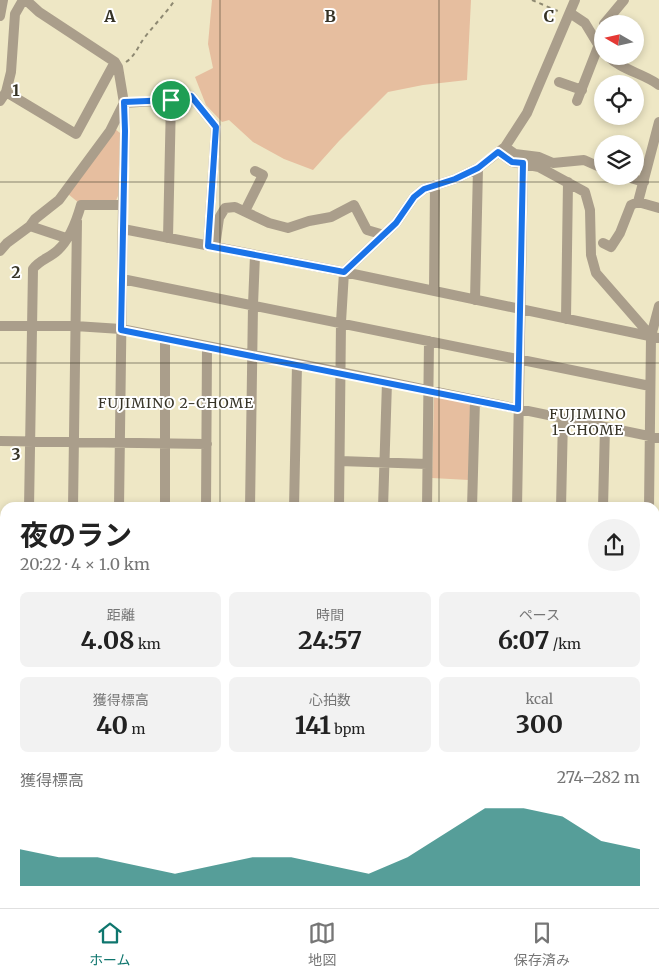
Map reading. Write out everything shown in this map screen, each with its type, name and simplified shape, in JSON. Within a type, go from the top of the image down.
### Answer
[{"type":"street","points":[[0,16],[3,0]]},
{"type":"street","points":[[116,64],[76,134],[3,96],[11,72],[15,14],[24,0],[116,64],[124,102],[125,131],[119,502]]},
{"type":"street","points":[[339,502],[341,322],[344,272],[396,223],[414,197],[424,189],[455,179],[478,168],[501,150],[527,113],[575,0]]},
{"type":"street","points":[[612,15],[624,0]]},
{"type":"street","points":[[570,14],[585,23],[594,39]]},
{"type":"street","points":[[589,30],[594,28]]},
{"type":"street","points":[[577,101],[594,63]]},
{"type":"street","points":[[620,65],[648,77],[659,85]]},
{"type":"street","points":[[559,82],[582,90]]},
{"type":"street","points":[[124,102],[171,100],[191,96],[216,127],[212,246]]},
{"type":"street","points":[[168,238],[171,100]]},
{"type":"street","points":[[0,251],[59,200],[110,131],[124,102]]},
{"type":"street","points":[[644,182],[659,122]]},
{"type":"street","points":[[501,150],[512,162],[539,167],[585,192],[590,210],[591,255],[596,272],[655,337]]},
{"type":"street","points":[[501,150],[539,157],[553,162],[584,160],[594,164]]},
{"type":"street","points":[[517,502],[523,163]]},
{"type":"street","points":[[475,300],[478,168]]},
{"type":"street","points":[[245,211],[263,176],[255,171]]},
{"type":"street","points":[[566,319],[568,182]]},
{"type":"street","points":[[434,292],[435,185]]},
{"type":"street","points":[[638,202],[643,185]]},
{"type":"street","points":[[603,243],[611,247],[620,233],[631,205],[638,202],[659,208]]},
{"type":"street","points":[[73,502],[77,220],[81,204],[123,205]]},
{"type":"street","points":[[212,246],[219,218],[225,208],[234,207],[269,223],[288,228],[309,221],[331,217],[354,205],[367,230],[384,235]]},
{"type":"street","points":[[29,502],[33,269],[37,262],[59,249],[77,220]]},
{"type":"street","points":[[30,226],[66,238]]},
{"type":"street","points":[[123,229],[344,272],[655,337]]},
{"type":"street","points":[[250,502],[255,255]]},
{"type":"street","points":[[122,279],[650,386]]},
{"type":"street","points":[[649,502],[654,437],[650,386],[659,306]]},
{"type":"street","points":[[0,326],[75,326],[121,330],[340,372],[654,437]]},
{"type":"street","points":[[164,338],[165,502]]},
{"type":"street","points":[[427,502],[429,341]]},
{"type":"street","points":[[206,502],[208,346]]},
{"type":"street","points":[[294,502],[297,364]]},
{"type":"street","points":[[384,502],[387,382]]},
{"type":"street","points":[[472,502],[474,400]]},
{"type":"street","points":[[561,502],[563,418]]},
{"type":"street","points":[[602,502],[604,427]]},
{"type":"street","points":[[0,441],[207,444]]},
{"type":"street","points":[[340,461],[428,464]]},
{"type":"path","points":[[116,64],[132,58],[144,38],[159,22],[175,0]]},
{"type":"path","points":[[532,0],[570,14]]},
{"type":"shaded area","points":[[212,0],[471,0],[467,80],[423,85],[388,92],[313,170],[284,159],[253,142],[229,120],[222,122],[206,105],[195,77],[213,68],[208,44]]},
{"type":"shaded area","points":[[114,128],[120,133],[118,196],[115,203],[79,203],[68,194]]},
{"type":"shaded area","points":[[434,396],[467,402],[470,405],[469,480],[432,478]]},
{"type":"district","name":"FUJIMINO 2-CHOME","points":[[176,403]]},
{"type":"district","name":"FUJIMINO 1-CHOME","points":[[588,422]]},
{"type":"route","points":[[191,96],[216,127],[208,246],[344,272],[396,223],[414,197],[424,189],[455,179],[478,168],[498,152],[512,162],[523,163],[518,409],[340,372],[121,330],[124,102],[171,100],[191,96]]}]
